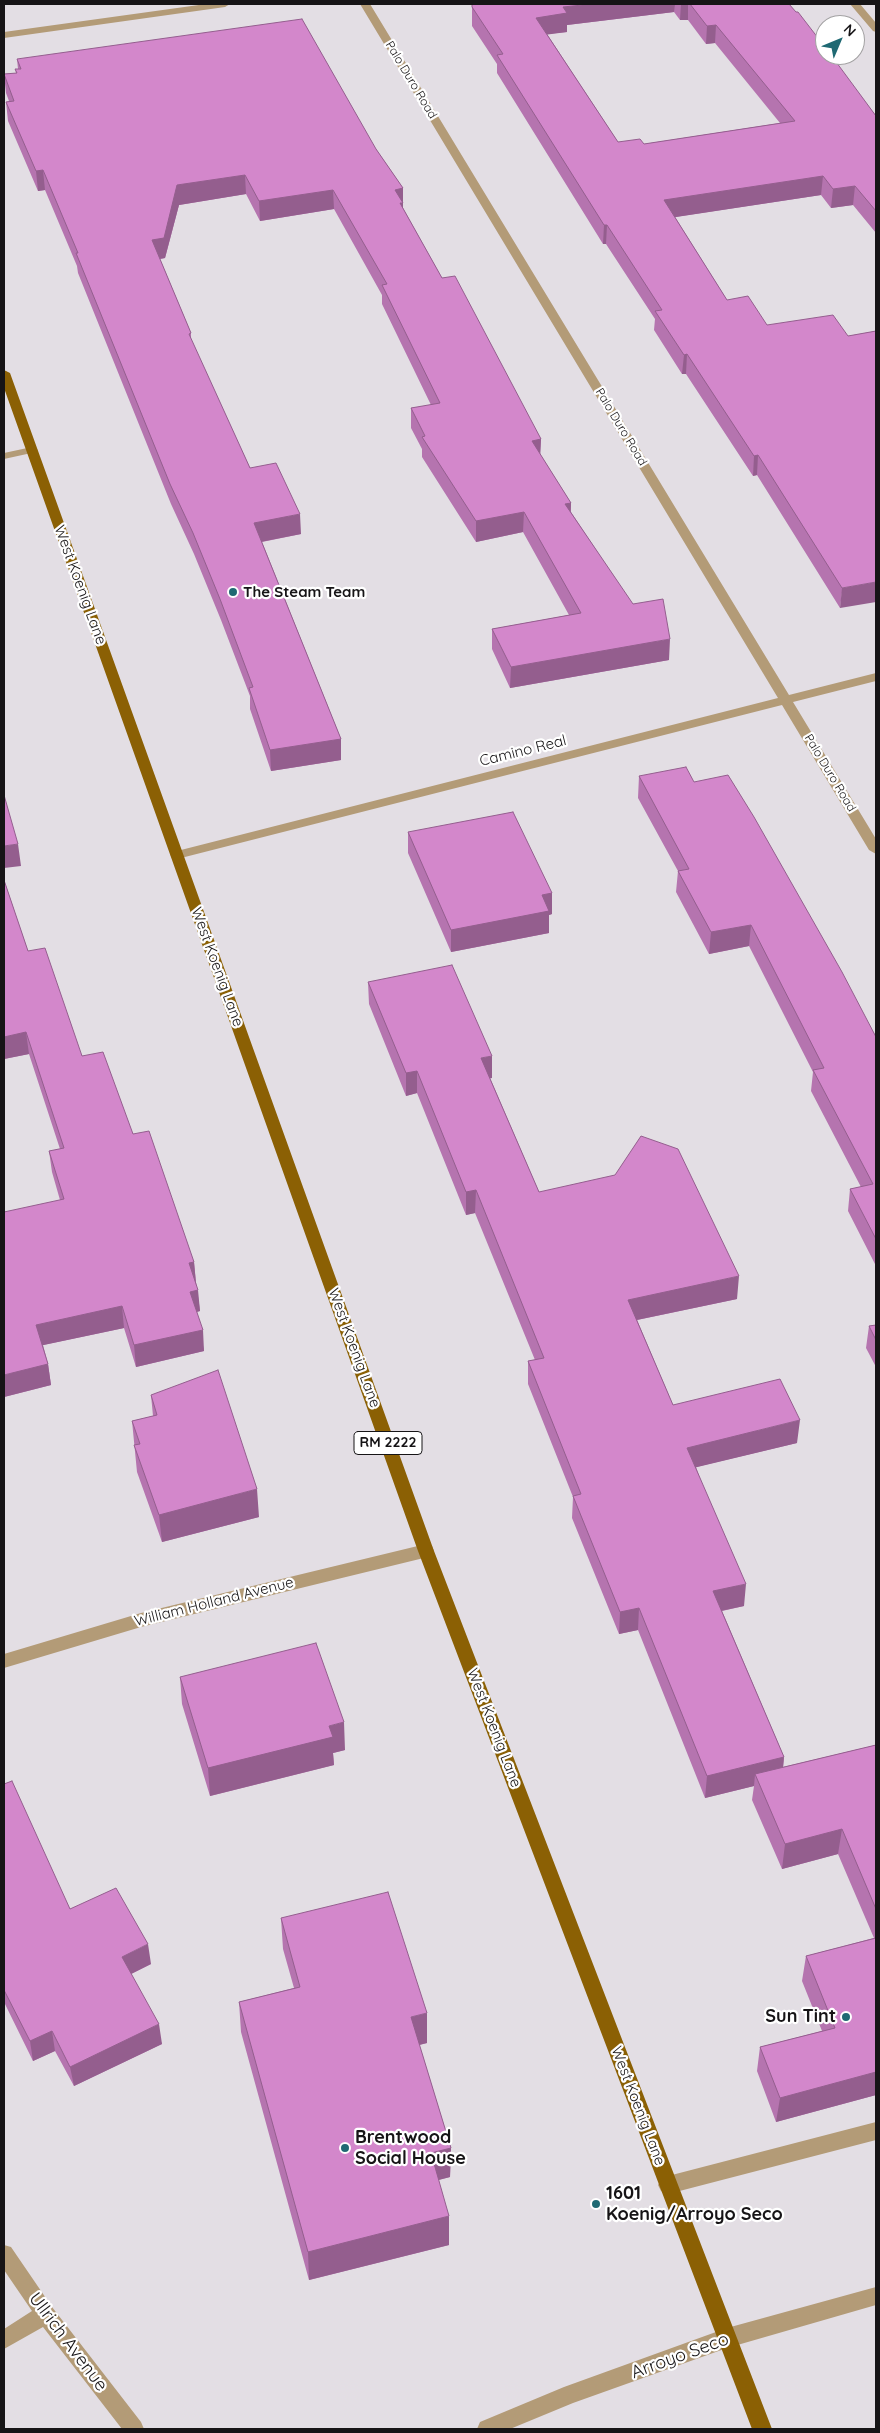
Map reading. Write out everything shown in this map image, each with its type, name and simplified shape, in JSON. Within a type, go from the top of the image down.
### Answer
[{"type":"main road","name":"West Koenig Lane","points":[[4,373],[426,1551],[762,2429]]},
{"type":"street","points":[[4,35],[225,4]]},
{"type":"street","name":"Palo Duro Road","points":[[365,4],[876,850]]},
{"type":"street","points":[[855,4],[876,29]]},
{"type":"street","points":[[4,456],[32,450]]},
{"type":"street","name":"Camino Real","points":[[177,855],[876,677]]},
{"type":"street","name":"William Holland Avenue","points":[[4,1662],[141,1620],[426,1551]]},
{"type":"street","points":[[668,2185],[876,2131]]},
{"type":"street","name":"Ullrich Avenue","points":[[4,2254],[45,2314],[134,2429]]},
{"type":"street","name":"Arroyo Seco","points":[[487,2429],[571,2394],[727,2338],[876,2296]]},
{"type":"street","points":[[4,2340],[45,2314]]},
{"type":"building","points":[[472,4],[592,4],[563,7],[567,13],[536,18],[618,142],[640,139],[644,144],[795,121],[716,25],[707,26],[690,4],[789,4],[798,12],[815,34],[815,65],[838,65],[876,116],[876,211],[855,186],[833,189],[823,176],[664,200],[727,300],[748,296],[767,325],[833,315],[848,336],[876,331],[876,582],[842,588],[758,455],[754,456],[687,354],[684,355],[655,311],[662,310],[607,225],[604,225],[497,55],[503,54],[472,7]]},
{"type":"building","points":[[302,19],[376,149],[403,188],[395,190],[403,203],[400,203],[442,278],[455,276],[541,439],[532,441],[571,503],[565,504],[633,604],[663,599],[670,639],[511,667],[492,629],[581,613],[524,512],[476,521],[422,437],[425,436],[411,408],[440,403],[382,285],[387,284],[333,190],[259,201],[245,175],[177,185],[164,238],[152,240],[191,333],[189,334],[250,468],[276,463],[300,514],[254,523],[341,739],[270,750],[249,688],[253,687],[220,599],[193,533],[170,484],[43,170],[36,171],[6,102],[14,101],[4,74],[17,73],[15,69],[21,69],[17,59]]},
{"type":"building","points":[[686,767],[694,782],[728,775],[842,972],[876,1037],[876,1239],[850,1189],[873,1184],[813,1070],[824,1068],[751,925],[711,932],[678,871],[689,869],[639,776]]},
{"type":"building","points":[[4,795],[18,844],[4,846]]},
{"type":"building","points":[[513,812],[552,893],[542,895],[549,911],[451,930],[408,832]]},
{"type":"building","points":[[4,880],[28,951],[45,948],[82,1056],[103,1052],[133,1134],[149,1131],[194,1262],[189,1263],[198,1290],[190,1292],[203,1330],[134,1345],[122,1306],[36,1325],[48,1364],[4,1375],[4,1212],[64,1199],[49,1151],[64,1148],[26,1032],[4,1037]]},
{"type":"building","points":[[452,965],[492,1056],[481,1058],[539,1192],[615,1175],[641,1136],[678,1149],[739,1276],[628,1300],[673,1405],[780,1379],[800,1420],[687,1448],[746,1584],[713,1591],[784,1757],[707,1776],[639,1608],[620,1612],[573,1496],[581,1494],[528,1361],[544,1358],[476,1190],[466,1192],[417,1071],[406,1073],[368,982]]},
{"type":"building","points":[[876,1325],[876,1340],[869,1326]]},
{"type":"building","points":[[218,1370],[257,1489],[159,1515],[134,1445],[140,1444],[132,1421],[157,1415],[151,1395]]},
{"type":"building","points":[[316,1643],[344,1722],[329,1726],[333,1737],[208,1768],[180,1677]]},
{"type":"building","points":[[876,1745],[876,1909],[842,1829],[785,1844],[755,1774]]},
{"type":"building","points":[[12,1781],[70,1909],[116,1888],[148,1944],[122,1957],[159,2024],[70,2067],[52,2031],[30,2041],[4,1990],[4,1784]]},
{"type":"building","points":[[388,1892],[427,2013],[411,2017],[451,2148],[431,2153],[449,2216],[308,2252],[239,2002],[300,1987],[281,1918]]},
{"type":"building","name":"Sun Tint","points":[[876,1938],[876,2072],[780,2098],[760,2047],[835,2028],[806,1956]]},
{"type":"place","name":"The Steam Team","points":[[233,592]]},
{"type":"place","name":"Sun Tint","points":[[846,2017]]},
{"type":"place","name":"Brentwood Social House","points":[[345,2148]]},
{"type":"place","name":"1601 Koenig/Arroyo Seco","points":[[596,2204]]}]
